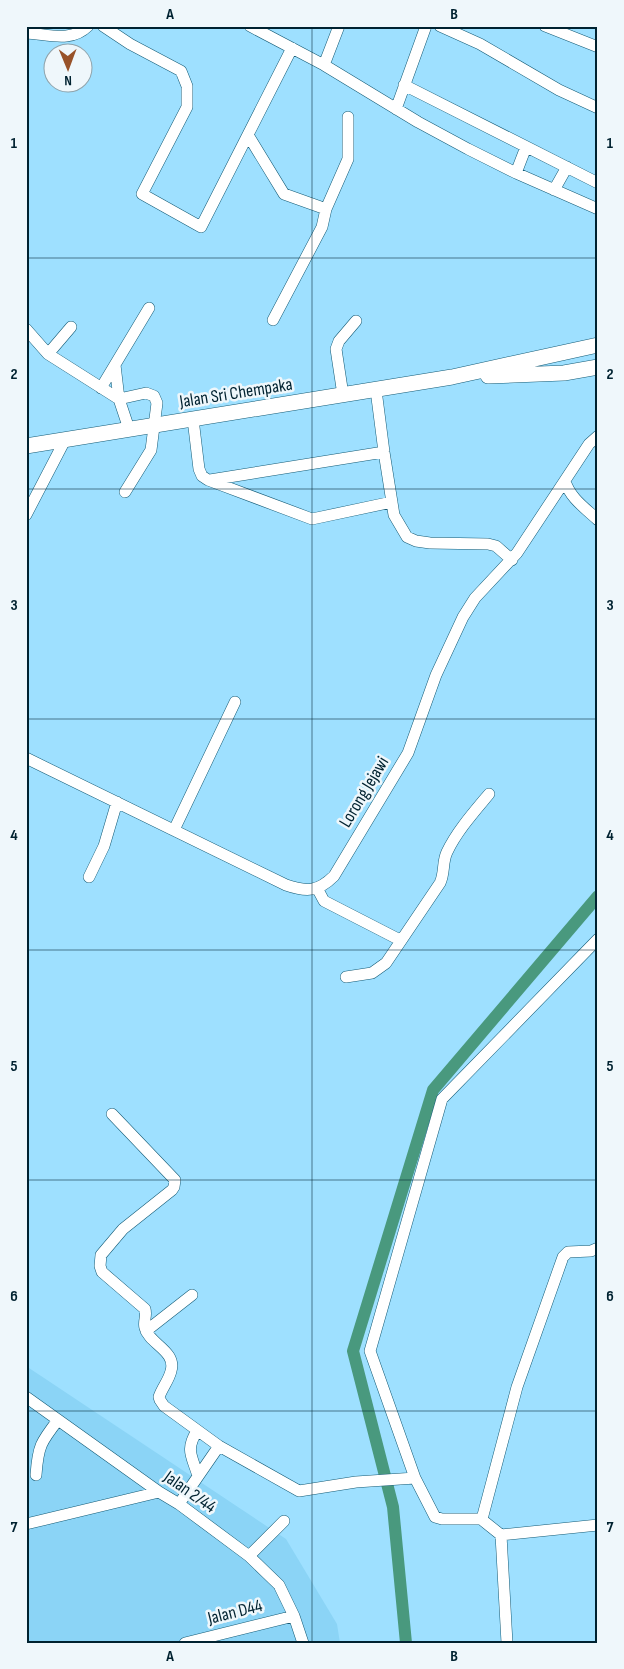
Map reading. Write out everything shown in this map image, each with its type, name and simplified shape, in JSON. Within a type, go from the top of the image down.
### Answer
[{"type":"main road","points":[[452,377],[598,345]]},
{"type":"main road","points":[[452,377],[564,373],[598,367]]},
{"type":"main road","name":"Jalan Sri Chempaka","points":[[26,446],[452,377]]},
{"type":"street","points":[[26,33],[46,34],[63,38],[81,34],[88,26]]},
{"type":"street","points":[[103,26],[130,44],[180,71],[187,86],[187,107],[142,194],[201,227],[292,48]]},
{"type":"street","points":[[250,26],[324,65],[418,122],[516,173],[596,209]]},
{"type":"street","points":[[324,65],[339,26]]},
{"type":"street","points":[[396,109],[426,26]]},
{"type":"street","points":[[440,26],[480,44],[559,90],[598,108]]},
{"type":"street","points":[[550,27],[598,47]]},
{"type":"street","points":[[404,85],[598,183]]},
{"type":"street","points":[[273,320],[322,227],[326,210],[348,157],[348,117]]},
{"type":"street","points":[[248,135],[284,194],[289,198],[326,210]]},
{"type":"street","points":[[516,173],[526,147]]},
{"type":"street","points":[[554,190],[567,167]]},
{"type":"street","points":[[101,388],[149,308]]},
{"type":"street","points":[[343,395],[336,349],[339,341],[356,321]]},
{"type":"street","points":[[48,354],[71,327]]},
{"type":"street","points":[[26,329],[48,354],[119,399],[146,393],[154,396],[157,403],[151,450],[126,492]]},
{"type":"street","points":[[115,365],[119,399],[129,429]]},
{"type":"street","points":[[376,390],[392,502],[396,518],[407,537],[416,541],[430,543],[488,544],[496,546],[512,560]]},
{"type":"street","points":[[194,419],[199,469],[202,476],[208,480],[312,519],[392,502]]},
{"type":"street","name":"Lorong Jejawi","points":[[317,888],[325,885],[334,876],[408,753],[436,675],[463,616],[475,598],[512,560],[589,444],[598,436]]},
{"type":"street","points":[[26,515],[65,440]]},
{"type":"street","points":[[208,480],[384,452]]},
{"type":"street","points":[[565,481],[567,488],[573,496],[598,520]]},
{"type":"street","points":[[174,830],[235,702]]},
{"type":"street","points":[[26,758],[286,885],[296,888],[317,888],[324,901],[400,940]]},
{"type":"street","points":[[346,976],[363,975],[379,969],[386,963],[440,883],[444,873],[446,854],[455,837],[489,794]]},
{"type":"street","points":[[88,878],[104,846],[117,802]]},
{"type":"street","points":[[598,939],[442,1099],[370,1351],[415,1478],[435,1517],[442,1519],[482,1519],[501,1535],[598,1526]]},
{"type":"street","points":[[112,1114],[175,1180],[172,1190],[123,1229],[102,1252],[100,1261],[102,1272],[145,1309],[146,1317],[144,1323],[146,1331],[168,1354],[172,1365],[171,1372],[160,1393],[160,1400],[168,1410],[219,1446],[298,1491],[356,1482],[415,1478]]},
{"type":"street","points":[[482,1519],[517,1387],[563,1258],[568,1252],[591,1251],[598,1248]]},
{"type":"street","points":[[146,1331],[192,1294]]},
{"type":"street","name":"Jalan 2/44","points":[[26,1397],[159,1492],[179,1504],[249,1556],[279,1585],[294,1616],[304,1643]]},
{"type":"street","points":[[36,1475],[37,1452],[44,1438],[58,1420]]},
{"type":"street","points":[[197,1431],[190,1443],[190,1451],[198,1476]]},
{"type":"street","points":[[179,1504],[219,1446]]},
{"type":"street","points":[[26,1524],[159,1492]]},
{"type":"street","points":[[249,1556],[284,1521]]},
{"type":"street","points":[[501,1535],[507,1643]]},
{"type":"street","name":"Jalan D44","points":[[185,1643],[294,1616]]},
{"type":"shaded area","points":[[26,1366],[286,1539],[337,1624],[340,1643],[26,1643]]},
{"type":"waterway","points":[[406,1643],[393,1507],[353,1351],[433,1090],[598,896]]}]
